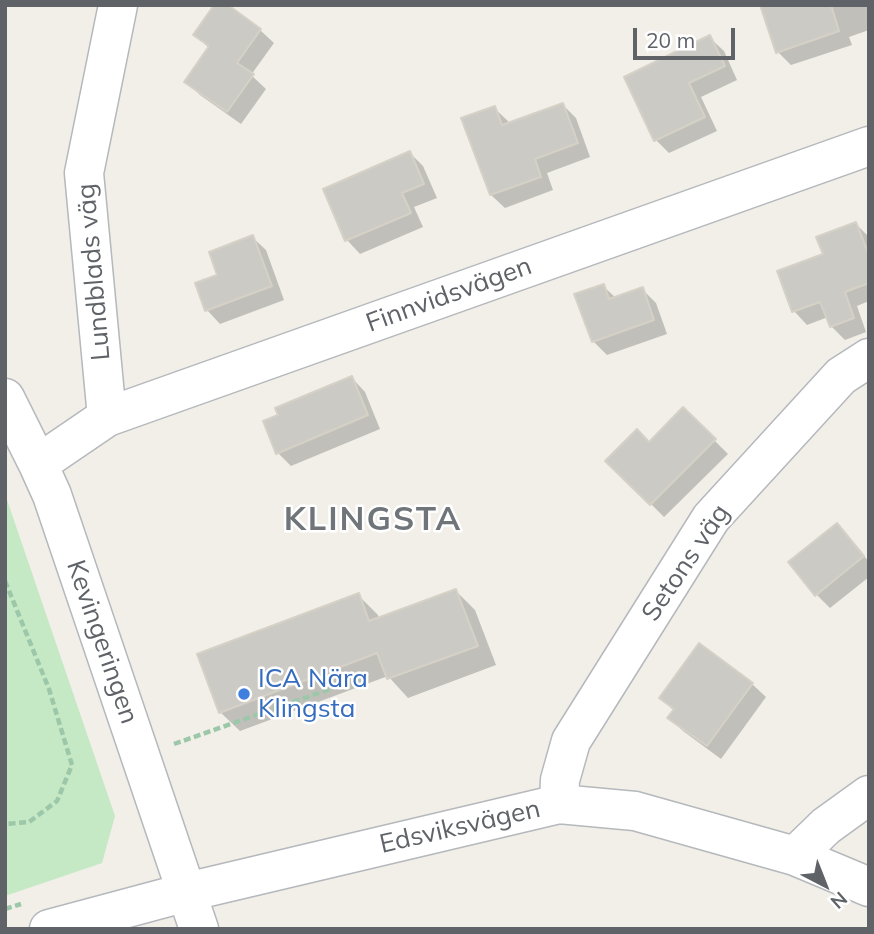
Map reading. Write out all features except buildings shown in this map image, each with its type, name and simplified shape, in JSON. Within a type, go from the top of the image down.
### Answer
[{"type":"street","name":"Lundblads väg","points":[[107,417],[84,173],[118,5]]},
{"type":"street","name":"Finnvidsvägen","points":[[38,464],[107,417],[869,146]]},
{"type":"street","name":"Setons väg","points":[[559,804],[560,780],[571,741],[711,518],[841,376],[869,358]]},
{"type":"street","name":"Kevingeringen","points":[[5,398],[52,495],[199,929]]},
{"type":"street","points":[[795,856],[826,826],[869,795]]},
{"type":"street","name":"Edsviksvägen","points":[[49,929],[187,892],[559,804],[635,811],[795,856],[869,887]]},
{"type":"path","points":[[5,581],[49,689],[72,765],[57,801],[29,822],[5,824]]},
{"type":"path","points":[[140,755],[364,677]]},
{"type":"green space","points":[[5,494],[115,816],[102,863],[5,896]]},
{"type":"place","name":"ICA Nära Klingsta","points":[[244,694]]},
{"type":"district","name":"KLINGSTA","points":[[373,520]]}]
